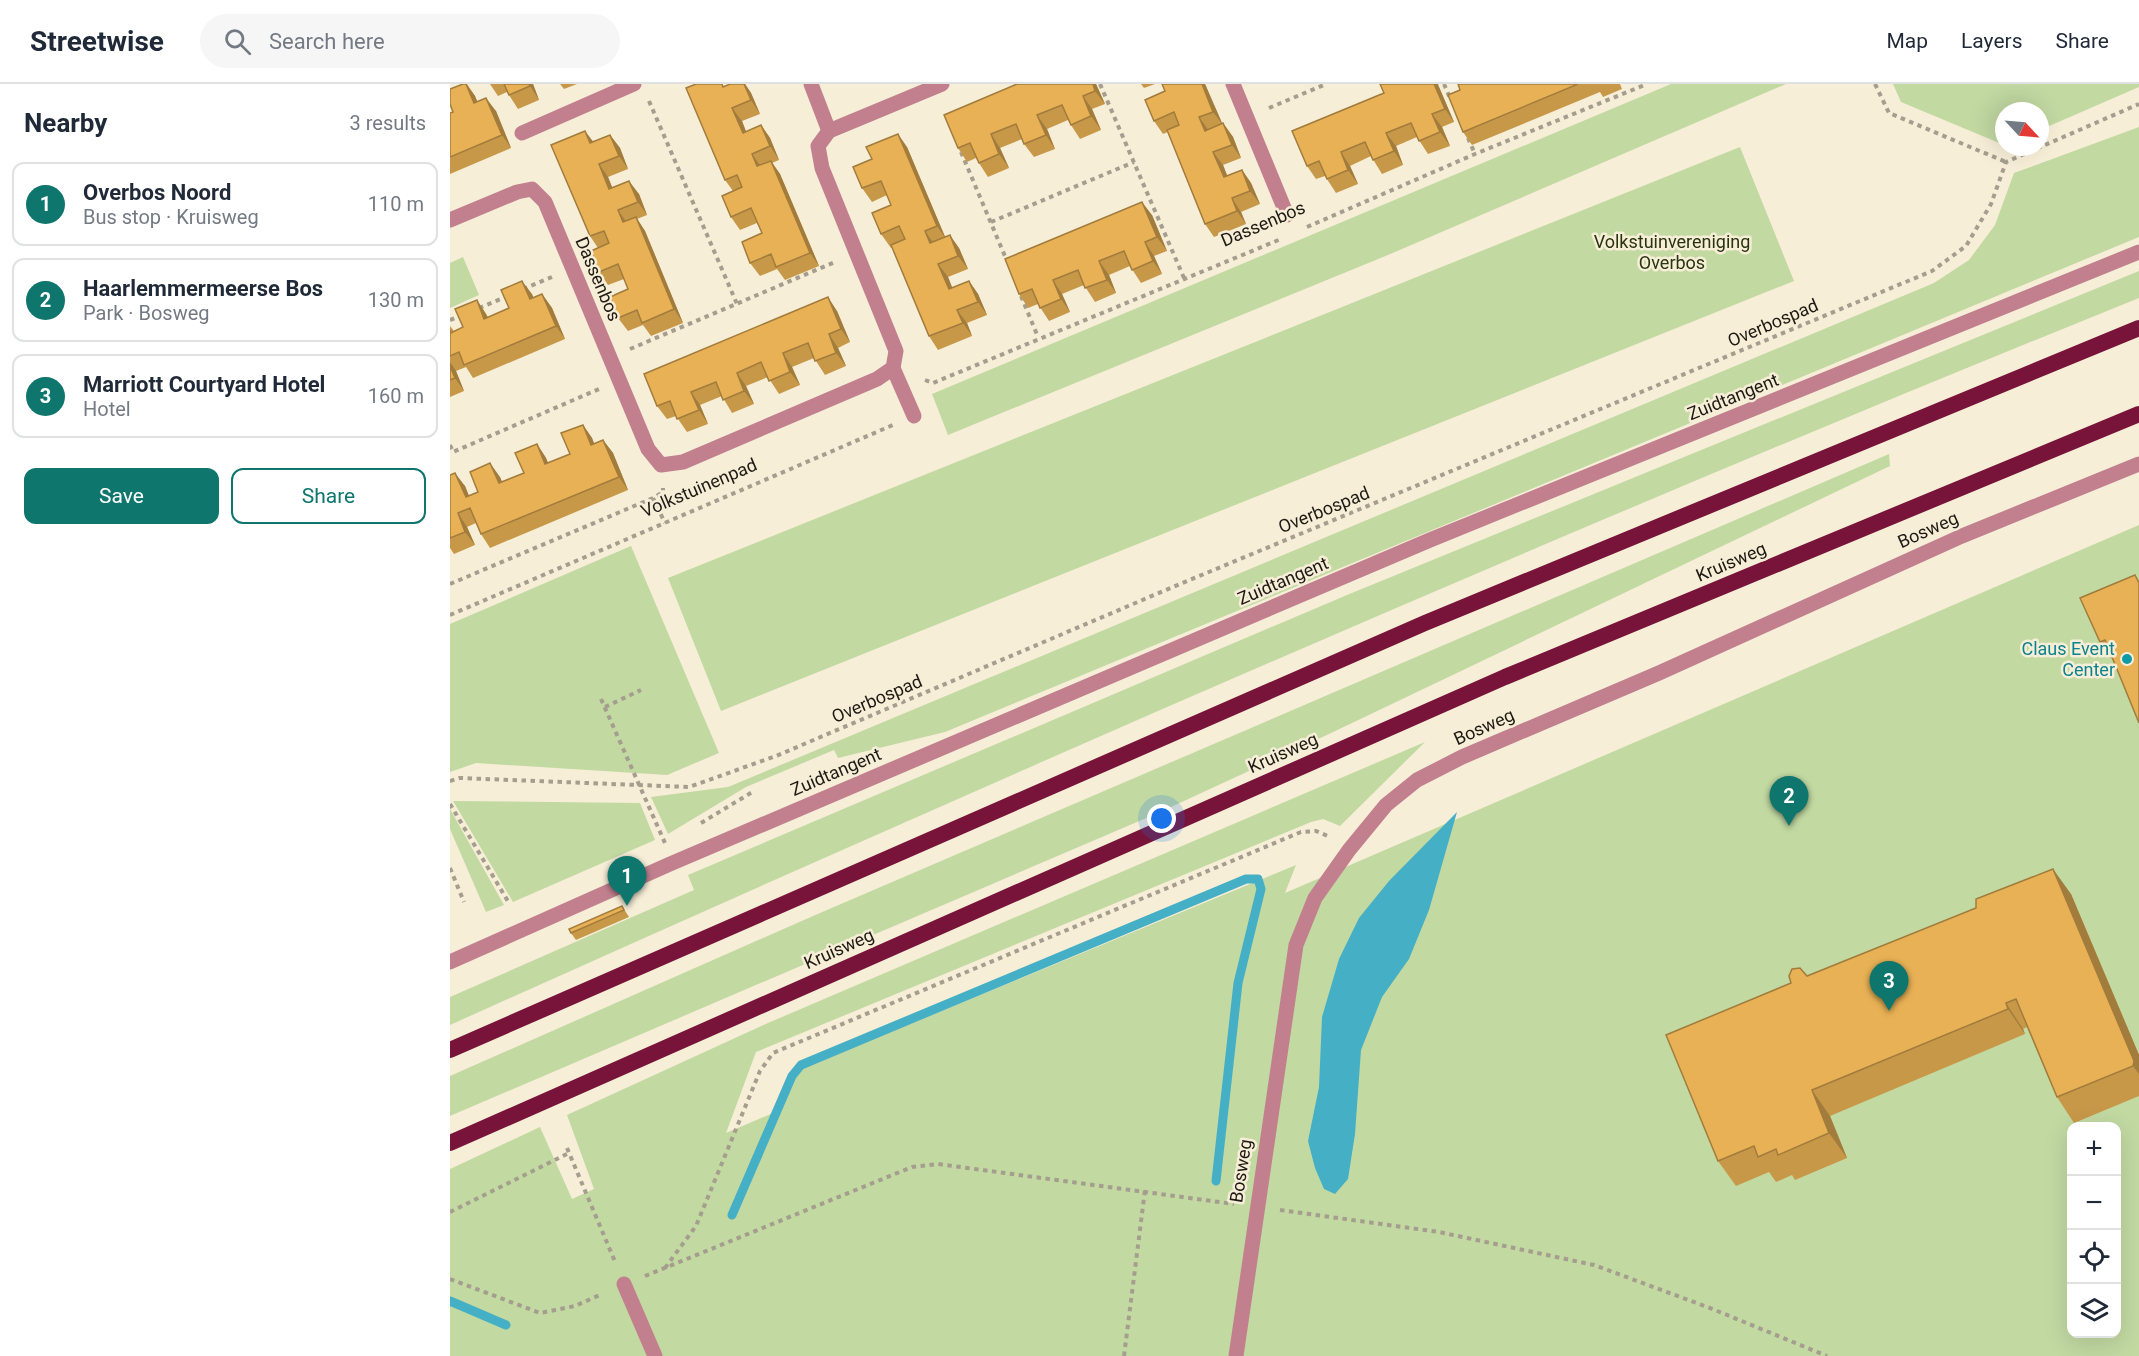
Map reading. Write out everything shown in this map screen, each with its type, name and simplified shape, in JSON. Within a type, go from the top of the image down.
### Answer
[{"type":"highway","points":[[450,1050],[1425,622],[2139,328]]},
{"type":"highway","name":"Kruisweg","points":[[450,1143],[1505,677],[2139,414]]},
{"type":"street","points":[[522,133],[634,84]]},
{"type":"street","points":[[811,84],[829,131]]},
{"type":"street","points":[[914,416],[893,368],[896,351],[822,168],[818,146],[829,131],[942,84]]},
{"type":"street","name":"Dassenbos","points":[[1233,84],[1287,215]]},
{"type":"street","name":"Dassenbos","points":[[450,220],[517,192],[532,189],[545,202],[648,448],[661,465]]},
{"type":"street","name":"Zuidtangent","points":[[450,962],[670,864],[1430,540],[2139,252]]},
{"type":"street","points":[[661,465],[684,462],[877,380],[893,368]]},
{"type":"street","name":"Bosweg","points":[[1236,1356],[1296,945],[1315,898],[1349,850],[1386,805],[1417,780],[1462,757],[1659,673],[1962,536],[2139,464]]},
{"type":"street","points":[[624,1284],[656,1356]]},
{"type":"path","points":[[1100,84],[1184,278]]},
{"type":"path","points":[[1247,118],[1326,84]]},
{"type":"path","points":[[1444,84],[1453,104]]},
{"type":"path","name":"Dassenbos","points":[[1304,229],[1475,154],[1647,84]]},
{"type":"path","points":[[1875,84],[1889,113],[2006,162],[2139,104]]},
{"type":"path","points":[[646,95],[737,304]]},
{"type":"path","points":[[1466,134],[1475,154]]},
{"type":"path","points":[[960,150],[1008,264]]},
{"type":"path","points":[[990,222],[1134,162]]},
{"type":"path","name":"Overbospad","points":[[450,781],[460,778],[640,783],[689,787],[776,756],[1180,584],[1932,271],[1966,246],[1990,204],[2006,162]]},
{"type":"path","name":"Dassenbos","points":[[893,368],[933,383],[1038,337],[1282,238]]},
{"type":"path","points":[[609,358],[855,254]]},
{"type":"path","points":[[521,290],[572,269]]},
{"type":"path","points":[[1016,285],[1038,337]]},
{"type":"path","points":[[450,320],[511,294]]},
{"type":"path","points":[[450,446],[453,452],[619,380]]},
{"type":"path","name":"Volkstuinenpad","points":[[450,615],[914,416]]},
{"type":"path","points":[[450,584],[653,498],[663,492],[661,465]]},
{"type":"path","points":[[653,498],[666,523]]},
{"type":"path","points":[[605,707],[641,690]]},
{"type":"path","points":[[602,699],[660,831]]},
{"type":"path","points":[[695,827],[754,791]]},
{"type":"path","points":[[450,804],[509,903]]},
{"type":"path","points":[[664,1268],[696,1226],[760,1071],[773,1053],[1301,832],[1316,831],[1329,836],[1349,850]]},
{"type":"path","points":[[658,847],[674,840]]},
{"type":"path","points":[[450,868],[464,902]]},
{"type":"path","points":[[450,1212],[568,1151],[624,1284],[575,1306],[540,1313],[450,1279]]},
{"type":"path","points":[[1124,1356],[1145,1190]]},
{"type":"green space","points":[[1671,84],[1786,84],[1388,255],[948,435],[932,394]]},
{"type":"green space","points":[[1893,84],[2139,84],[2139,87],[2049,126],[2049,102],[1995,102],[1995,141],[1901,102]]},
{"type":"green space","points":[[2139,127],[2139,237],[945,732],[838,758],[834,750],[746,787],[668,834],[651,797],[728,787],[1934,283],[1969,260],[1995,225],[2014,173]]},
{"type":"green space","name":"Volkstuinvereniging Overbos","points":[[1740,147],[1794,281],[721,711],[668,578]]},
{"type":"green space","points":[[463,257],[479,295],[450,308],[450,263]]},
{"type":"green space","points":[[2139,271],[2139,298],[1502,562],[1080,745],[450,1025],[450,997],[694,890],[688,875],[1347,595]]},
{"type":"green space","points":[[1889,454],[1890,466],[1329,734],[1158,813],[450,1116],[450,1076],[813,916]]},
{"type":"green space","points":[[2139,525],[2139,1356],[450,1356],[450,1169],[540,1127],[572,1199],[594,1189],[567,1115],[768,1023],[1425,742],[1340,826],[1323,819],[1311,822],[756,1052],[726,1133],[773,1113],[798,1070],[1296,865],[1285,893]]},
{"type":"green space","points":[[631,546],[719,753],[667,775],[476,763],[450,772],[450,624]]},
{"type":"green space","points":[[453,801],[640,803],[655,840],[513,902]]},
{"type":"green space","points":[[450,809],[504,905],[486,912],[450,829]]},
{"type":"water","points":[[1457,812],[1429,910],[1409,959],[1382,997],[1361,1050],[1355,1134],[1348,1179],[1335,1194],[1324,1189],[1315,1168],[1308,1141],[1319,1087],[1322,1017],[1339,959],[1359,918],[1389,881]]},
{"type":"building","points":[[466,84],[474,103],[486,98],[502,135],[450,157],[450,113],[453,112],[450,104],[450,89]]},
{"type":"building","points":[[504,84],[529,84],[530,86],[509,95]]},
{"type":"building","points":[[696,84],[722,84],[723,87],[730,84],[744,84],[751,100],[732,108],[743,133],[761,125],[770,146],[752,154],[757,166],[771,161],[810,253],[776,267],[771,254],[750,263],[742,242],[762,233],[751,208],[731,217],[722,196],[742,187],[737,175],[725,180],[686,88]]},
{"type":"building","points":[[1017,84],[1093,84],[1095,91],[1083,96],[1091,116],[1071,125],[1062,105],[1037,115],[1046,135],[1024,144],[1016,124],[991,134],[999,154],[979,163],[970,143],[958,148],[944,115]]},
{"type":"building","points":[[1162,84],[1202,84],[1213,112],[1199,117],[1205,131],[1223,123],[1232,145],[1213,152],[1224,177],[1242,170],[1250,191],[1232,198],[1237,211],[1205,224],[1167,130],[1179,125],[1174,112],[1154,121],[1145,100],[1165,91]]},
{"type":"building","points":[[1380,84],[1434,84],[1445,109],[1432,114],[1440,132],[1419,141],[1411,123],[1386,133],[1394,151],[1373,160],[1365,142],[1341,152],[1348,170],[1327,179],[1319,161],[1307,166],[1292,131],[1384,93]]},
{"type":"building","points":[[1458,84],[1578,84],[1463,132],[1448,95],[1460,90]]},
{"type":"building","points":[[585,131],[590,143],[610,135],[619,156],[599,164],[609,189],[629,181],[638,202],[618,210],[623,222],[636,217],[674,309],[642,323],[637,310],[618,318],[610,297],[628,289],[618,264],[599,272],[591,251],[609,243],[604,231],[590,236],[551,145]]},
{"type":"building","points":[[898,134],[937,226],[925,231],[930,243],[950,235],[958,256],[938,264],[949,289],[969,281],[978,302],[957,310],[963,323],[929,336],[891,245],[905,239],[899,226],[881,234],[872,213],[891,205],[881,181],[862,188],[853,167],[872,159],[866,147]]},
{"type":"building","points":[[1142,202],[1157,237],[1145,242],[1153,261],[1132,270],[1124,251],[1099,261],[1107,280],[1085,288],[1078,270],[1053,280],[1061,299],[1040,308],[1032,289],[1019,294],[1005,259]]},
{"type":"building","points":[[522,281],[530,299],[542,294],[556,326],[464,365],[459,352],[450,356],[450,330],[451,333],[463,327],[455,309],[477,300],[484,319],[509,308],[501,290]]},
{"type":"building","points":[[828,297],[841,329],[829,334],[836,353],[815,361],[808,343],[783,353],[790,372],[769,381],[761,362],[737,373],[744,391],[723,400],[716,382],[691,392],[699,410],[677,419],[670,401],[657,406],[644,374]]},
{"type":"building","points":[[450,366],[455,378],[450,380]]},
{"type":"building","points":[[583,425],[591,445],[603,440],[619,477],[481,534],[470,508],[458,513],[465,532],[450,538],[450,475],[455,473],[466,497],[478,492],[470,472],[490,463],[499,483],[524,473],[515,453],[537,444],[545,464],[570,454],[561,433]]},
{"type":"building","points":[[2135,575],[2139,583],[2139,723],[2105,640],[2100,642],[2080,598]]},
{"type":"building","points":[[2053,869],[2134,1061],[2133,1066],[2057,1097],[2016,999],[2006,1003],[2008,1009],[1812,1090],[1829,1133],[1778,1155],[1776,1149],[1758,1157],[1754,1146],[1718,1161],[1666,1035],[1791,983],[1789,976],[1792,969],[1800,968],[1807,976],[1976,908],[1976,899]]},
{"type":"building","points":[[622,906],[624,910],[571,933],[569,929]]},
{"type":"waterway","points":[[732,1215],[792,1076],[801,1065],[1246,879],[1258,879],[1261,889],[1238,983],[1216,1181]]},
{"type":"waterway","points":[[450,1301],[506,1325]]},
{"type":"place","name":"Claus Event Center","points":[[2127,659]]},
{"type":"place","name":"Haarlemmermeerse Bos","points":[[1789,826]]},
{"type":"place","name":"Overbos Noord","points":[[627,906]]},
{"type":"place","name":"Marriott Courtyard Hotel","points":[[1889,1011]]}]
